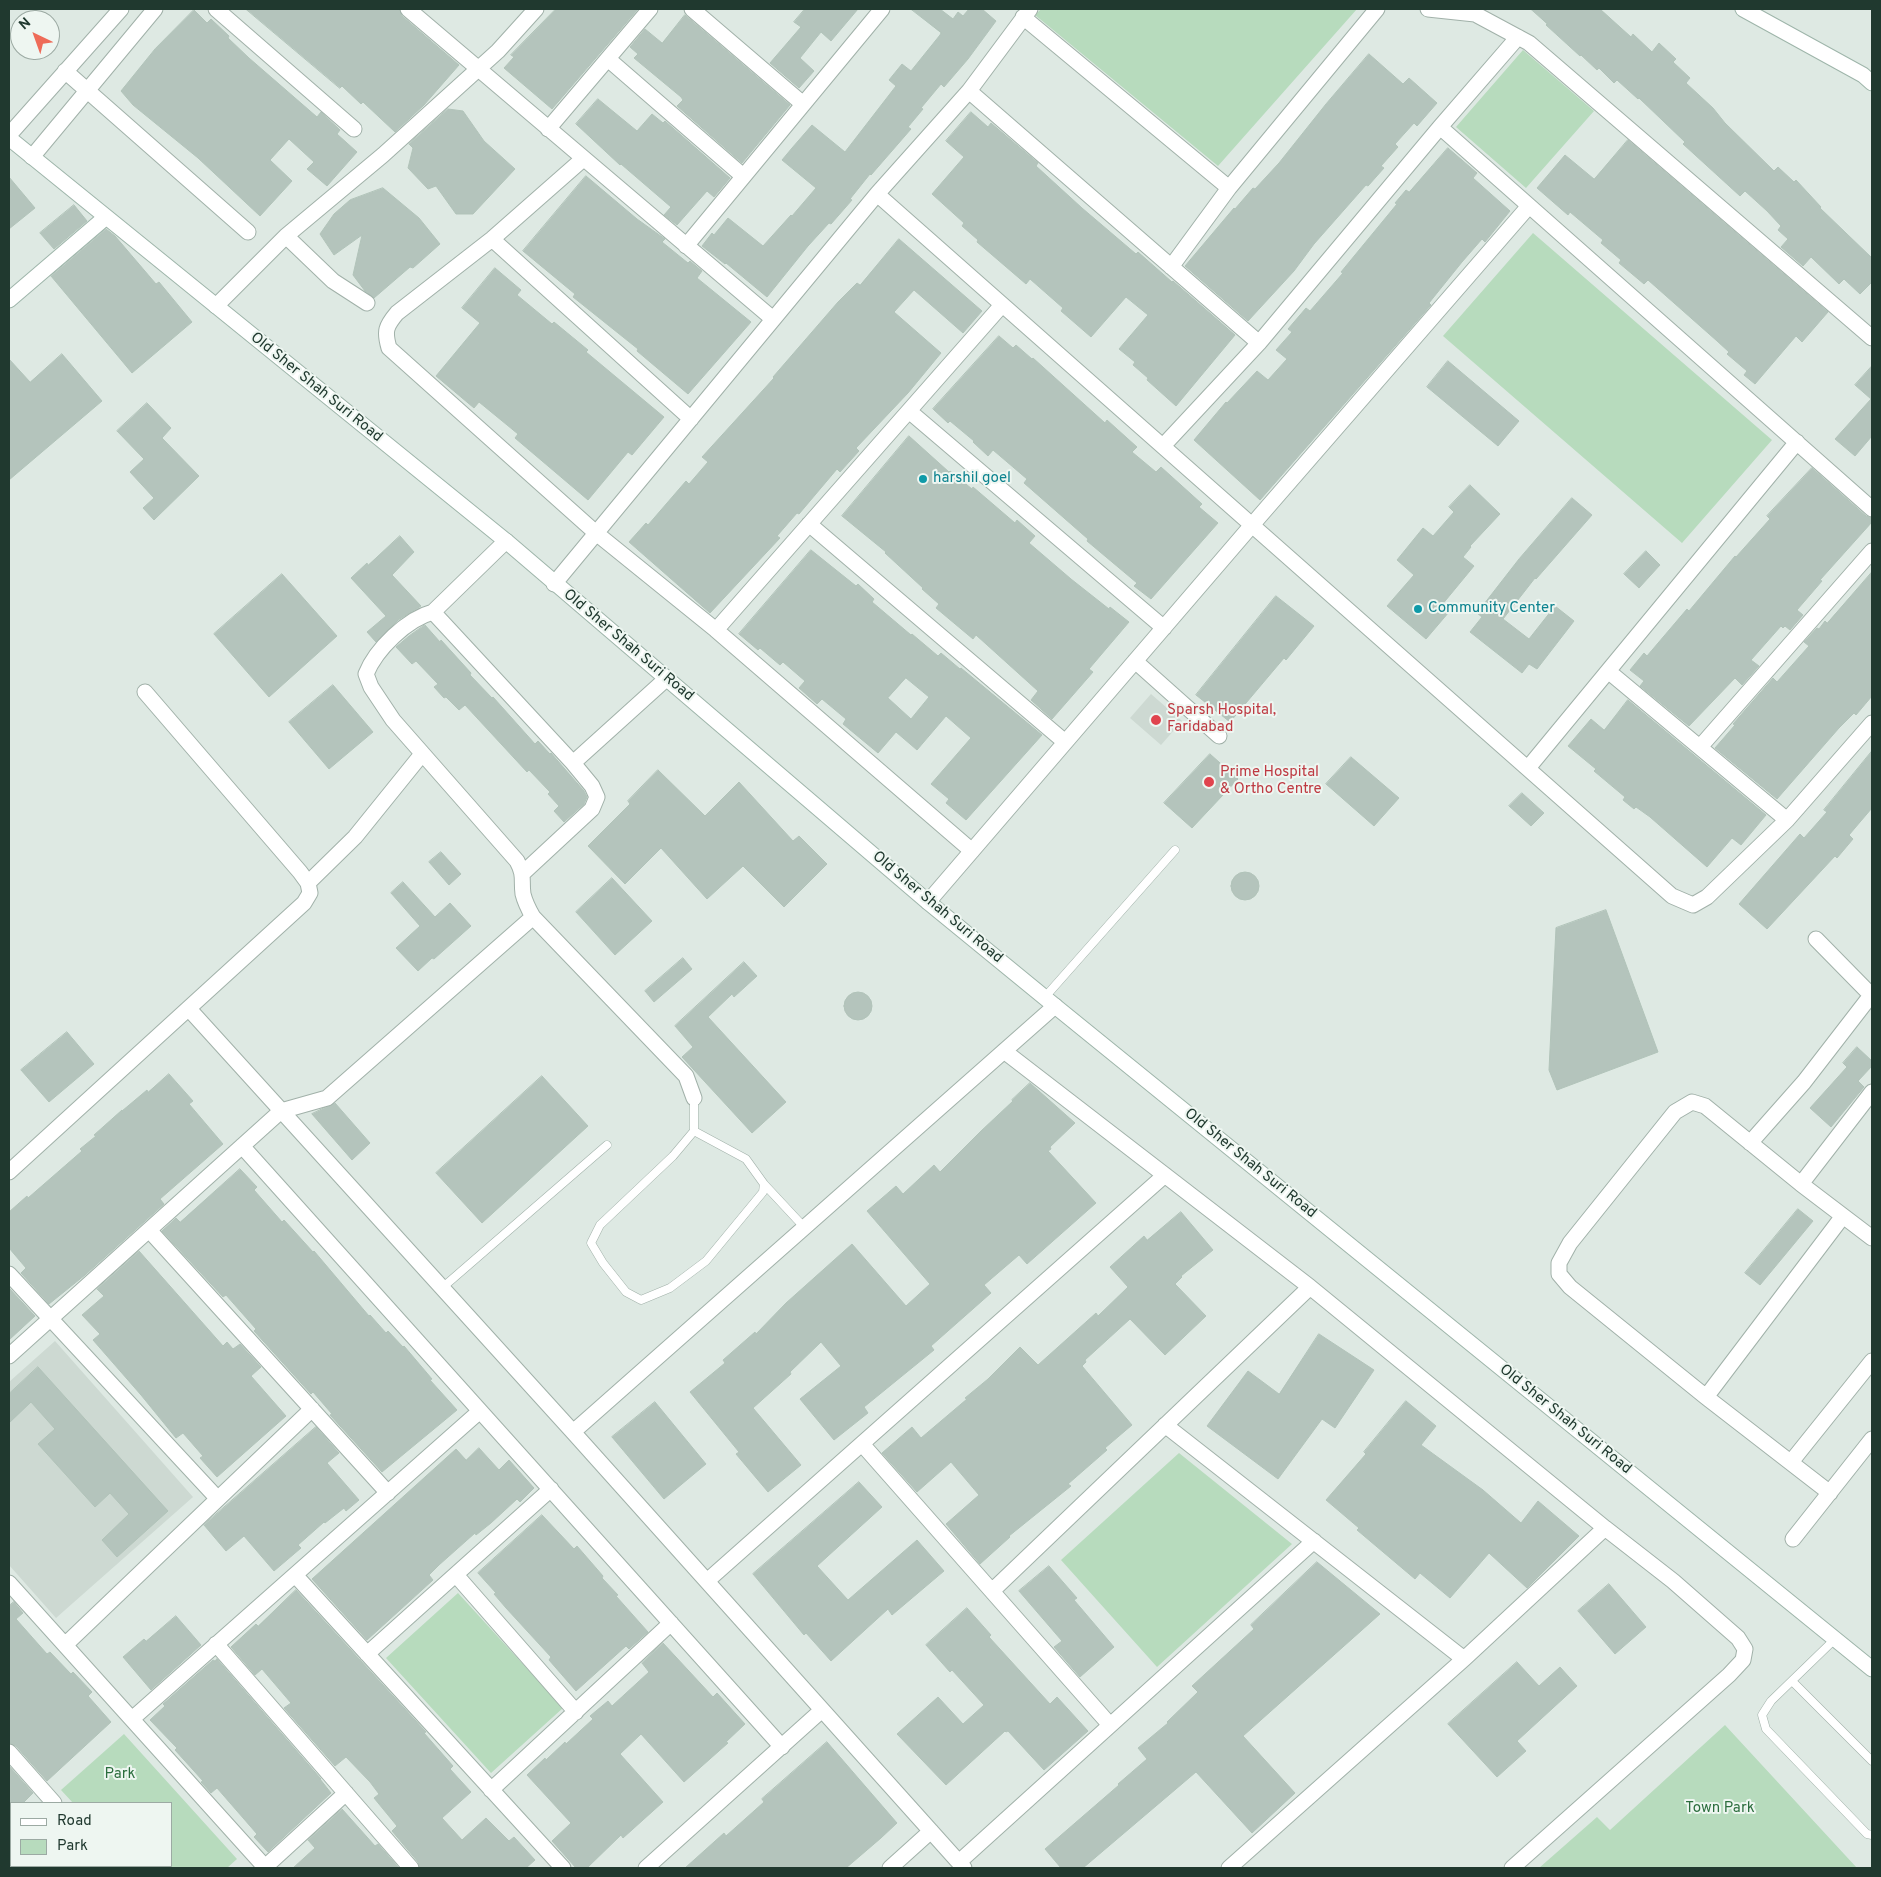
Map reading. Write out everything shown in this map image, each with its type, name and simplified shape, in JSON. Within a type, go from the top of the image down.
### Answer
[{"type":"street","points":[[9,137],[121,9]]},
{"type":"street","points":[[32,158],[156,9]]},
{"type":"street","points":[[216,9],[354,129]]},
{"type":"street","points":[[408,9],[773,319]]},
{"type":"street","points":[[216,306],[286,236],[383,155],[498,51],[536,9]]},
{"type":"street","points":[[548,129],[650,9]]},
{"type":"street","points":[[692,9],[803,104]]},
{"type":"street","points":[[686,246],[882,9]]},
{"type":"street","points":[[1171,267],[1229,188],[1377,9]]},
{"type":"street","points":[[1428,9],[1475,14],[1529,43],[1872,338]]},
{"type":"street","points":[[1743,9],[1863,76],[1872,83]]},
{"type":"street","points":[[554,584],[877,194],[969,91],[1027,13],[1229,188]]},
{"type":"street","points":[[1163,446],[1259,343],[1518,37]]},
{"type":"street","points":[[608,59],[743,176]]},
{"type":"street","points":[[65,71],[248,232]]},
{"type":"street","points":[[969,91],[1259,343]]},
{"type":"street","points":[[1440,127],[1872,509]]},
{"type":"street","name":"Old Sher Shah Suri Road","points":[[9,137],[32,158],[506,541],[928,902],[1835,1639],[1871,1666]]},
{"type":"street","points":[[583,159],[492,239],[397,313],[388,324],[385,336],[389,348],[596,533],[716,630],[972,851]]},
{"type":"street","points":[[877,194],[1672,896],[1693,905],[1707,897],[1787,820],[1872,723]]},
{"type":"street","points":[[928,902],[1252,524],[1529,206]]},
{"type":"street","points":[[9,300],[106,217]]},
{"type":"street","points":[[286,236],[333,282],[367,303]]},
{"type":"street","points":[[492,239],[691,419]]},
{"type":"street","points":[[716,630],[1002,305]]},
{"type":"street","points":[[909,411],[1164,628]]},
{"type":"street","points":[[1528,768],[1797,442]]},
{"type":"street","points":[[809,524],[1065,742]]},
{"type":"street","points":[[506,541],[433,612],[422,615],[398,632],[371,661],[366,674],[371,687],[384,707],[422,754],[517,861],[523,873],[523,893],[533,917],[686,1076],[694,1098]]},
{"type":"street","points":[[1700,747],[1872,551]]},
{"type":"street","points":[[433,612],[573,763],[592,786],[597,797],[592,809],[523,873]]},
{"type":"street","points":[[1135,661],[1219,736]]},
{"type":"street","points":[[1608,671],[1787,820]]},
{"type":"street","points":[[573,763],[666,679]]},
{"type":"street","points":[[9,1172],[304,903],[310,893],[308,883],[300,872],[145,692]]},
{"type":"street","points":[[308,883],[355,836],[422,754]]},
{"type":"street","points":[[9,1356],[282,1111],[327,1098],[533,917]]},
{"type":"street","points":[[1750,1143],[1804,1082],[1872,995],[1816,939]]},
{"type":"street","points":[[573,1432],[1004,1052],[1050,1002]]},
{"type":"street","points":[[189,1009],[962,1865],[1110,1725],[1314,1541]]},
{"type":"street","points":[[1004,1052],[1310,1287],[1604,1528],[1673,1581],[1738,1638],[1745,1649],[1743,1660],[1728,1675],[1512,1868]]},
{"type":"street","points":[[1802,1184],[1872,1092]]},
{"type":"street","points":[[1830,1493],[1706,1397],[1570,1287],[1559,1274],[1559,1263],[1570,1242],[1675,1112],[1692,1102],[1705,1106],[1872,1238]]},
{"type":"street","points":[[242,1146],[782,1747]]},
{"type":"street","points":[[707,1581],[1165,1175]]},
{"type":"street","points":[[1706,1397],[1843,1216]]},
{"type":"street","points":[[149,1230],[388,1492]]},
{"type":"street","points":[[9,1274],[218,1499]]},
{"type":"street","points":[[992,1591],[1310,1287]]},
{"type":"street","points":[[1791,1462],[1872,1361]]},
{"type":"street","points":[[65,1645],[312,1409]]},
{"type":"street","points":[[132,1719],[480,1411]]},
{"type":"street","points":[[1165,1425],[1464,1658]]},
{"type":"street","points":[[1793,1539],[1872,1439]]},
{"type":"street","points":[[862,1444],[1110,1725]]},
{"type":"street","points":[[367,1654],[551,1489]]},
{"type":"street","points":[[1229,1868],[1464,1658],[1604,1528]]},
{"type":"street","points":[[295,1575],[563,1868]]},
{"type":"street","points":[[456,1575],[576,1712]]},
{"type":"street","points":[[9,1583],[265,1868],[346,1794]]},
{"type":"street","points":[[491,1790],[671,1623]]},
{"type":"street","points":[[216,1644],[411,1868]]},
{"type":"street","points":[[646,1868],[822,1710]]},
{"type":"street","points":[[9,1752],[53,1802]]},
{"type":"street","points":[[890,1868],[931,1831]]},
{"type":"lane","points":[[1050,1002],[1175,850]]},
{"type":"lane","points":[[694,1098],[694,1132],[673,1156],[600,1224],[591,1243],[603,1263],[626,1292],[641,1300],[670,1288],[706,1262],[763,1192],[764,1184]]},
{"type":"lane","points":[[694,1132],[746,1159],[764,1184],[804,1227]]},
{"type":"lane","points":[[442,1288],[607,1145]]},
{"type":"lane","points":[[1835,1639],[1771,1701],[1762,1715],[1766,1729],[1868,1834],[1872,1835]]},
{"type":"lane","points":[[1792,1681],[1872,1760]]},
{"type":"shaded area","name":"Sparsh Hospital, Faridabad","points":[[1151,694],[1182,721],[1161,745],[1130,718]]},
{"type":"shaded area","points":[[55,1341],[193,1497],[56,1618],[9,1565],[9,1382]]},
{"type":"green space","points":[[1041,9],[1357,9],[1218,166],[1035,15]]},
{"type":"green space","points":[[1523,50],[1594,111],[1526,188],[1456,127]]},
{"type":"green space","points":[[1533,233],[1772,440],[1682,543],[1443,336]]},
{"type":"green space","points":[[1179,1453],[1292,1544],[1157,1667],[1061,1560]]},
{"type":"green space","points":[[458,1593],[563,1708],[491,1773],[386,1658]]},
{"type":"green space","name":"Town Park","points":[[1725,1725],[1857,1868],[1539,1868],[1597,1817],[1610,1830]]},
{"type":"green space","name":"Park","points":[[124,1734],[237,1859],[227,1868],[132,1868],[172,1867],[172,1802],[72,1802],[61,1790]]},
{"type":"building","points":[[246,9],[399,9],[402,16],[459,65],[424,105],[395,132],[363,102],[361,104],[342,86],[340,88]]},
{"type":"building","points":[[556,9],[638,9],[552,109],[504,68],[514,57],[511,55]]},
{"type":"building","points":[[805,9],[858,9],[831,41],[821,32],[800,58],[814,71],[799,88],[770,63],[801,27],[794,22]]},
{"type":"building","points":[[911,9],[940,9],[953,19],[958,12],[963,16],[969,9],[982,9],[996,21],[968,59],[944,87],[941,84],[921,108],[923,109],[908,127],[911,129],[870,174],[850,199],[852,200],[831,224],[829,223],[808,246],[767,297],[702,246],[712,233],[714,235],[728,218],[763,246],[792,216],[816,188],[782,160],[812,125],[845,152],[896,86],[889,80],[902,64],[911,71],[940,35],[941,33]]},
{"type":"building","points":[[1531,9],[1600,9],[1631,37],[1633,34],[1652,52],[1659,43],[1676,59],[1673,62],[1690,78],[1686,83],[1713,108],[1725,123],[1774,171],[1778,167],[1794,182],[1796,180],[1820,208],[1872,258],[1872,282],[1860,294],[1844,279],[1839,284],[1811,257],[1803,266],[1781,247],[1788,239],[1778,230],[1781,226],[1767,211],[1745,191],[1740,196],[1683,144],[1685,142],[1639,98],[1617,80],[1614,83],[1599,68],[1597,70],[1580,56]]},
{"type":"building","points":[[194,10],[207,23],[211,19],[249,58],[317,117],[321,112],[340,130],[337,134],[357,152],[327,186],[307,169],[314,162],[289,139],[270,160],[292,181],[260,216],[198,158],[133,105],[121,91],[155,49]]},
{"type":"building","points":[[685,15],[790,105],[742,163],[677,106],[683,100],[681,97],[634,58],[638,54],[630,47],[645,29],[662,43]]},
{"type":"building","points":[[1369,54],[1403,84],[1409,78],[1437,103],[1417,126],[1414,123],[1395,144],[1398,147],[1381,166],[1384,168],[1368,186],[1366,185],[1314,244],[1294,271],[1248,321],[1185,266],[1234,208],[1279,163]]},
{"type":"building","points":[[598,99],[637,131],[652,114],[663,123],[665,121],[730,178],[714,197],[707,191],[677,225],[664,215],[671,207],[620,165],[576,124]]},
{"type":"building","points":[[448,109],[463,111],[484,141],[515,169],[473,214],[456,214],[436,186],[428,189],[408,168],[413,148],[409,144]]},
{"type":"building","points":[[971,112],[988,127],[991,123],[1038,163],[1036,166],[1082,208],[1136,254],[1138,252],[1173,281],[1235,335],[1176,406],[1133,365],[1135,362],[1119,349],[1148,315],[1126,297],[1091,337],[1061,311],[1063,308],[1030,279],[1026,284],[977,242],[978,240],[962,226],[964,223],[932,194],[964,157],[946,141]]},
{"type":"building","points":[[1628,140],[1828,312],[1802,342],[1796,336],[1755,384],[1744,375],[1747,371],[1727,354],[1729,352],[1717,341],[1648,280],[1644,284],[1619,263],[1621,260],[1601,243],[1603,240],[1570,212],[1568,215],[1537,188],[1565,155],[1594,179]]},
{"type":"building","points":[[1448,148],[1477,173],[1473,178],[1510,211],[1485,242],[1482,239],[1462,262],[1429,303],[1431,305],[1260,500],[1194,440],[1226,402],[1257,371],[1268,380],[1287,359],[1276,350],[1292,332],[1288,329],[1306,308],[1310,311],[1343,273],[1341,272],[1397,204],[1395,203],[1406,190],[1409,192]]},
{"type":"building","points":[[586,176],[637,219],[665,239],[662,242],[688,263],[690,261],[702,271],[697,278],[751,322],[688,394],[637,351],[638,349],[573,297],[575,294],[523,251]]},
{"type":"building","points":[[9,177],[35,208],[9,229]]},
{"type":"building","points":[[383,188],[419,218],[440,244],[374,298],[365,291],[353,275],[362,235],[334,255],[320,234],[334,214],[350,200]]},
{"type":"building","points":[[74,205],[87,221],[54,249],[40,233]]},
{"type":"building","points":[[106,229],[115,236],[156,284],[159,282],[192,322],[132,373],[51,276]]},
{"type":"building","points":[[899,239],[982,311],[963,333],[914,290],[894,312],[941,353],[908,393],[856,448],[859,451],[840,472],[837,469],[799,514],[797,513],[777,536],[780,538],[710,613],[629,542],[646,523],[648,525],[686,481],[689,484],[708,462],[702,457],[774,378],[838,302],[857,283],[860,285]]},
{"type":"building","points":[[495,268],[521,290],[517,295],[588,350],[586,352],[664,417],[632,455],[628,452],[588,500],[515,438],[518,434],[479,402],[474,408],[436,376],[480,323],[462,308]]},
{"type":"building","points":[[999,336],[1013,348],[1016,345],[1033,358],[1105,423],[1107,420],[1137,447],[1132,452],[1156,472],[1161,467],[1202,504],[1199,507],[1218,523],[1151,599],[1134,586],[1137,583],[1087,541],[1088,539],[1024,483],[1027,479],[993,450],[988,456],[974,441],[950,421],[948,423],[933,409]]},
{"type":"building","points":[[62,354],[102,401],[9,480],[9,359],[30,382]]},
{"type":"building","points":[[1448,361],[1519,421],[1498,446],[1427,387]]},
{"type":"building","points":[[1872,366],[1872,436],[1855,456],[1835,439],[1871,399],[1855,385]]},
{"type":"building","points":[[147,403],[171,428],[162,438],[199,476],[154,520],[143,508],[154,498],[130,472],[144,459],[117,431]]},
{"type":"building","points":[[909,436],[949,472],[972,489],[973,487],[1015,523],[1017,520],[1035,536],[1029,543],[1071,579],[1129,622],[1089,669],[1093,672],[1052,719],[1031,700],[1038,691],[976,635],[973,639],[936,608],[939,604],[923,588],[886,552],[842,516]]},
{"type":"building","points":[[1812,468],[1866,516],[1872,518],[1872,522],[1820,580],[1822,581],[1797,610],[1803,615],[1790,630],[1785,626],[1783,628],[1781,626],[1751,660],[1759,666],[1742,685],[1735,678],[1689,726],[1640,686],[1644,681],[1630,670],[1644,653],[1647,656],[1687,609],[1689,611],[1735,556],[1770,519],[1767,516]]},
{"type":"building","points":[[1470,485],[1500,514],[1470,546],[1463,557],[1474,566],[1441,606],[1449,612],[1426,639],[1387,606],[1414,575],[1397,560],[1423,528],[1433,536],[1454,512],[1449,507]]},
{"type":"building","points":[[1572,498],[1592,515],[1535,578],[1503,619],[1529,639],[1555,606],[1574,621],[1537,669],[1529,664],[1522,673],[1470,632],[1482,617],[1477,613],[1519,559]]},
{"type":"building","points":[[400,536],[414,552],[392,575],[421,606],[398,620],[376,642],[367,632],[386,616],[351,578]]},
{"type":"building","points":[[811,550],[856,586],[858,584],[874,599],[872,602],[911,635],[938,656],[941,653],[961,668],[1042,735],[966,820],[946,803],[949,799],[931,784],[971,738],[946,716],[917,750],[896,732],[878,753],[843,724],[846,719],[822,699],[817,704],[799,688],[805,681],[783,662],[780,665],[739,634]],"holes":[[[906,678],[929,697],[911,719],[888,698]]]},
{"type":"building","points":[[1646,551],[1660,565],[1639,588],[1624,574]]},
{"type":"building","points":[[1872,572],[1872,696],[1856,715],[1854,713],[1839,728],[1777,799],[1715,748],[1773,678],[1777,682],[1809,646],[1804,642],[1825,621],[1827,623]]},
{"type":"building","points":[[282,574],[337,636],[269,697],[214,634]]},
{"type":"building","points":[[1276,596],[1314,626],[1286,660],[1284,658],[1230,722],[1196,695]]},
{"type":"building","points":[[425,625],[440,642],[441,640],[471,673],[470,675],[493,697],[535,744],[538,741],[551,753],[584,791],[587,797],[584,804],[564,822],[554,811],[559,806],[548,794],[550,792],[529,770],[527,772],[465,705],[459,710],[446,697],[444,698],[434,687],[438,684],[416,661],[412,664],[396,647]]},
{"type":"building","points":[[333,685],[373,732],[329,769],[289,722]]},
{"type":"building","points":[[1628,700],[1766,815],[1741,845],[1732,838],[1707,867],[1650,817],[1636,807],[1634,809],[1623,800],[1625,797],[1594,771],[1596,769],[1568,746],[1591,719],[1604,730]]},
{"type":"building","points":[[1872,751],[1872,808],[1849,835],[1853,839],[1837,858],[1835,856],[1767,929],[1739,904],[1800,834],[1804,838],[1827,812],[1824,810]]},
{"type":"building","points":[[1210,754],[1238,779],[1192,828],[1164,803]]},
{"type":"building","points":[[1351,757],[1399,798],[1374,826],[1326,784]]},
{"type":"building","points":[[658,770],[705,816],[739,782],[793,841],[799,836],[827,864],[784,907],[743,866],[707,899],[661,848],[625,884],[588,846],[630,804],[628,801]]},
{"type":"building","points":[[1522,793],[1544,813],[1531,826],[1509,806]]},
{"type":"building","points":[[441,852],[461,874],[449,885],[429,862]]},
{"type":"building","points":[[1245,872],[1255,876],[1259,886],[1255,896],[1245,900],[1235,896],[1231,886],[1235,876]]},
{"type":"building","points":[[612,878],[652,921],[615,955],[576,912]]},
{"type":"building","points":[[403,882],[435,917],[450,903],[471,926],[418,971],[396,948],[420,926],[391,893]]},
{"type":"building","points":[[1606,910],[1658,1052],[1557,1090],[1549,1070],[1556,928]]},
{"type":"building","points":[[683,958],[692,969],[654,1002],[645,991]]},
{"type":"building","points":[[744,962],[757,976],[734,997],[732,994],[708,1017],[786,1102],[752,1133],[682,1057],[693,1047],[675,1026]]},
{"type":"building","points":[[858,992],[868,996],[872,1006],[868,1016],[858,1020],[848,1016],[844,1006],[848,996]]},
{"type":"building","points":[[67,1032],[94,1064],[49,1102],[21,1070]]},
{"type":"building","points":[[1857,1047],[1872,1061],[1872,1066],[1858,1081],[1864,1087],[1831,1127],[1810,1108],[1847,1067],[1843,1063]]},
{"type":"building","points":[[169,1074],[193,1101],[189,1104],[223,1144],[160,1199],[164,1204],[85,1275],[49,1304],[21,1273],[26,1268],[9,1248],[9,1212],[82,1151],[80,1149],[122,1110],[147,1090],[148,1092]]},
{"type":"building","points":[[542,1076],[588,1126],[482,1223],[436,1173]]},
{"type":"building","points":[[1030,1083],[1075,1123],[1048,1151],[1096,1203],[1027,1264],[1019,1255],[984,1285],[991,1293],[931,1346],[934,1350],[864,1407],[868,1413],[834,1440],[800,1399],[841,1366],[821,1342],[790,1372],[791,1374],[753,1408],[801,1465],[768,1492],[736,1454],[739,1452],[690,1392],[725,1363],[723,1360],[755,1332],[756,1334],[786,1303],[852,1244],[906,1306],[930,1284],[867,1211],[896,1186],[903,1194],[934,1165],[940,1172]]},
{"type":"building","points":[[335,1103],[370,1143],[352,1160],[312,1114]]},
{"type":"building","points":[[240,1169],[257,1187],[254,1190],[282,1222],[284,1220],[314,1251],[369,1316],[386,1333],[388,1331],[404,1346],[432,1379],[430,1380],[457,1410],[382,1472],[330,1415],[332,1414],[313,1392],[311,1394],[254,1331],[256,1329],[226,1295],[223,1297],[162,1231],[176,1218],[180,1222]]},
{"type":"building","points":[[1798,1209],[1813,1221],[1760,1285],[1745,1273]]},
{"type":"building","points":[[1181,1212],[1213,1250],[1181,1276],[1175,1284],[1206,1316],[1165,1355],[1130,1319],[1085,1360],[1086,1362],[1082,1366],[1132,1425],[1068,1484],[1071,1486],[1009,1536],[980,1564],[946,1524],[979,1495],[951,1462],[917,1492],[882,1453],[912,1427],[921,1438],[967,1399],[965,1398],[988,1379],[1020,1347],[1038,1365],[1096,1313],[1098,1316],[1128,1287],[1110,1267],[1144,1236],[1147,1240]]},
{"type":"building","points":[[139,1251],[223,1346],[227,1342],[233,1349],[240,1344],[261,1367],[251,1376],[286,1416],[217,1477],[200,1458],[203,1456],[183,1433],[176,1438],[93,1340],[100,1334],[82,1315],[104,1296],[97,1289]]},
{"type":"building","points":[[9,1288],[35,1316],[9,1340]]},
{"type":"building","points":[[1319,1334],[1374,1370],[1335,1428],[1322,1419],[1278,1479],[1207,1426],[1248,1371],[1279,1394]]},
{"type":"building","points":[[38,1367],[168,1511],[117,1557],[102,1540],[129,1514],[110,1493],[95,1507],[38,1444],[55,1429],[31,1402],[9,1423],[9,1394]]},
{"type":"building","points":[[1406,1401],[1436,1426],[1421,1445],[1483,1490],[1521,1523],[1538,1501],[1579,1536],[1527,1588],[1489,1553],[1450,1598],[1420,1573],[1415,1579],[1357,1530],[1359,1528],[1326,1500],[1366,1454],[1364,1452]]},
{"type":"building","points":[[655,1402],[706,1464],[664,1499],[612,1437]]},
{"type":"building","points":[[316,1427],[339,1453],[327,1463],[359,1500],[346,1511],[344,1508],[324,1522],[298,1545],[301,1548],[274,1571],[244,1536],[226,1551],[204,1525]]},
{"type":"building","points":[[479,1448],[499,1470],[509,1460],[534,1488],[520,1502],[517,1499],[491,1523],[476,1535],[475,1533],[439,1565],[429,1575],[433,1580],[367,1640],[312,1579],[456,1449],[466,1460]]},
{"type":"building","points":[[859,1482],[882,1507],[817,1566],[848,1600],[917,1540],[944,1571],[892,1615],[888,1609],[831,1661],[806,1633],[804,1635],[753,1574]]},
{"type":"building","points":[[542,1515],[574,1549],[577,1546],[618,1595],[616,1596],[648,1632],[629,1649],[626,1646],[576,1691],[549,1660],[551,1657],[506,1608],[494,1594],[496,1593],[478,1573]]},
{"type":"building","points":[[1317,1562],[1380,1614],[1243,1736],[1295,1793],[1252,1833],[1196,1772],[1083,1868],[1061,1868],[1045,1849],[1147,1759],[1138,1748],[1168,1723],[1198,1692],[1192,1686],[1254,1629],[1251,1625]]},
{"type":"building","points":[[1049,1566],[1077,1598],[1074,1600],[1114,1647],[1080,1677],[1054,1647],[1062,1641],[1019,1591]]},
{"type":"building","points":[[1609,1584],[1646,1627],[1615,1654],[1578,1611]]},
{"type":"building","points":[[296,1590],[426,1732],[424,1733],[453,1766],[450,1769],[471,1792],[442,1818],[462,1840],[486,1818],[509,1841],[514,1837],[535,1860],[526,1868],[420,1868],[418,1862],[392,1831],[397,1826],[374,1798],[379,1794],[370,1782],[346,1757],[335,1766],[284,1708],[291,1703],[262,1669],[255,1675],[231,1647],[256,1624],[258,1626]]},
{"type":"building","points":[[14,1602],[23,1613],[16,1619],[47,1654],[50,1652],[92,1692],[88,1696],[111,1722],[47,1781],[16,1746],[9,1743],[9,1606]]},
{"type":"building","points":[[967,1608],[991,1635],[989,1637],[1050,1704],[1057,1697],[1088,1731],[1044,1770],[1008,1731],[1005,1731],[946,1785],[897,1734],[938,1697],[963,1724],[984,1705],[952,1670],[950,1672],[926,1645]]},
{"type":"building","points":[[176,1616],[201,1645],[151,1690],[123,1657]]},
{"type":"building","points":[[663,1643],[713,1697],[717,1693],[745,1724],[726,1742],[728,1743],[684,1782],[641,1734],[620,1754],[663,1802],[623,1838],[621,1835],[587,1868],[576,1868],[552,1841],[571,1823],[527,1775],[565,1742],[566,1744],[593,1719],[590,1716],[608,1701],[612,1706],[649,1672],[642,1663]]},
{"type":"building","points":[[217,1659],[331,1793],[268,1852],[254,1837],[257,1834],[217,1788],[211,1793],[201,1782],[203,1781],[175,1750],[177,1748],[150,1720],[165,1706],[163,1704],[213,1660]]},
{"type":"building","points":[[1517,1662],[1539,1686],[1560,1667],[1577,1686],[1517,1741],[1526,1751],[1497,1777],[1448,1724]]},
{"type":"building","points":[[827,1742],[897,1823],[881,1838],[846,1868],[685,1868],[724,1833],[726,1836],[764,1802],[762,1799]]},
{"type":"building","points":[[9,1766],[33,1793],[24,1802],[9,1803]]},
{"type":"building","points":[[342,1809],[375,1846],[378,1844],[399,1868],[293,1868],[315,1848],[308,1840]]},
{"type":"place","name":"harshil goel","points":[[923,479]]},
{"type":"place","name":"Community Center","points":[[1418,609]]},
{"type":"place","name":"Sparsh Hospital, Faridabad","points":[[1156,720]]},
{"type":"place","name":"Prime Hospital & Ortho Centre","points":[[1209,782]]}]
